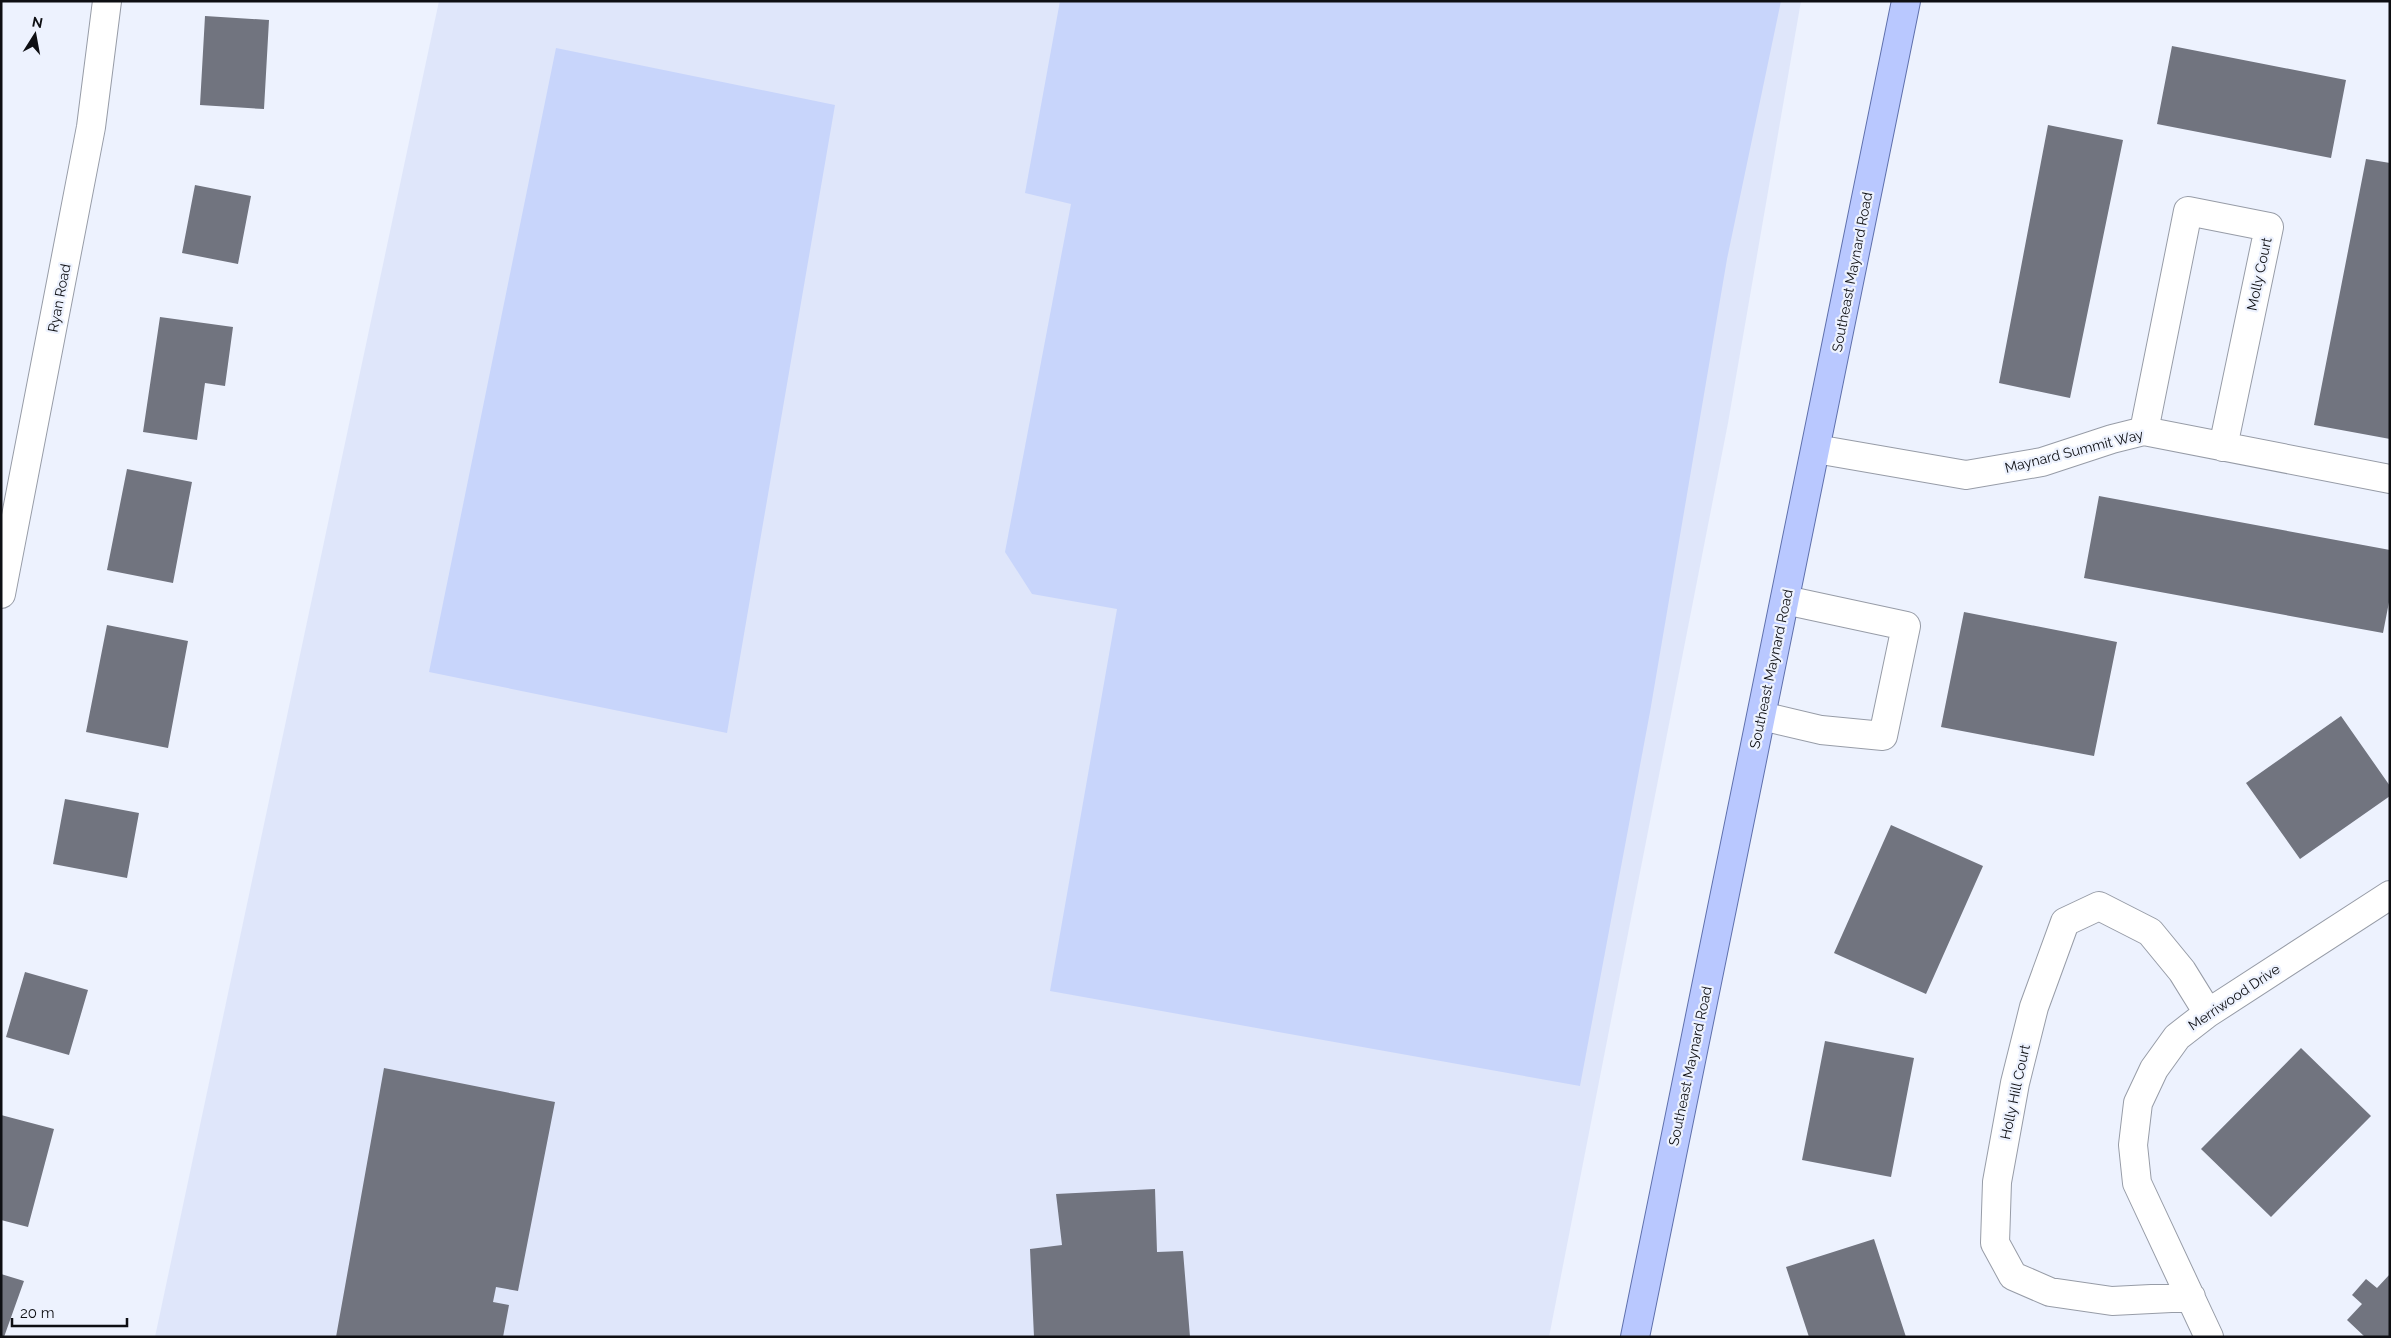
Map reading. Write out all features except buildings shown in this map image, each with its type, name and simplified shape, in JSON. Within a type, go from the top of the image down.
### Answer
[{"type":"main road","name":"Southeast Maynard Road","points":[[1635,1337],[1906,1]]},
{"type":"street","name":"Ryan Road","points":[[2,591],[91,127],[107,1]]},
{"type":"street","name":"Molly Court","points":[[2144,431],[2188,211],[2269,227],[2223,447]]},
{"type":"street","name":"Maynard Summit Way","points":[[1816,449],[1966,475],[2042,462],[2112,439],[2144,431],[2390,479]]},
{"type":"street","points":[[1762,716],[1821,730],[1883,736],[1906,626],[1786,600]]},
{"type":"street","name":"Merriwood Drive","points":[[2209,1337],[2137,1183],[2133,1145],[2138,1103],[2154,1069],[2177,1037],[2208,1013],[2390,895]]},
{"type":"street","name":"Holly Hill Court","points":[[2191,1297],[2112,1301],[2050,1292],[2013,1276],[1995,1244],[1998,1182],[2014,1083],[2034,1008],[2065,922],[2099,906],[2150,932],[2182,970],[2208,1013]]},
{"type":"shaded area","points":[[439,1],[1801,1],[1728,423],[1549,1337],[155,1337]]},
{"type":"shaded area","points":[[1060,1],[1781,1],[1727,259],[1650,712],[1580,1086],[1050,991],[1117,609],[1032,594],[1005,552],[1071,204],[1025,193]]},
{"type":"shaded area","points":[[556,48],[835,105],[727,733],[429,672]]}]
